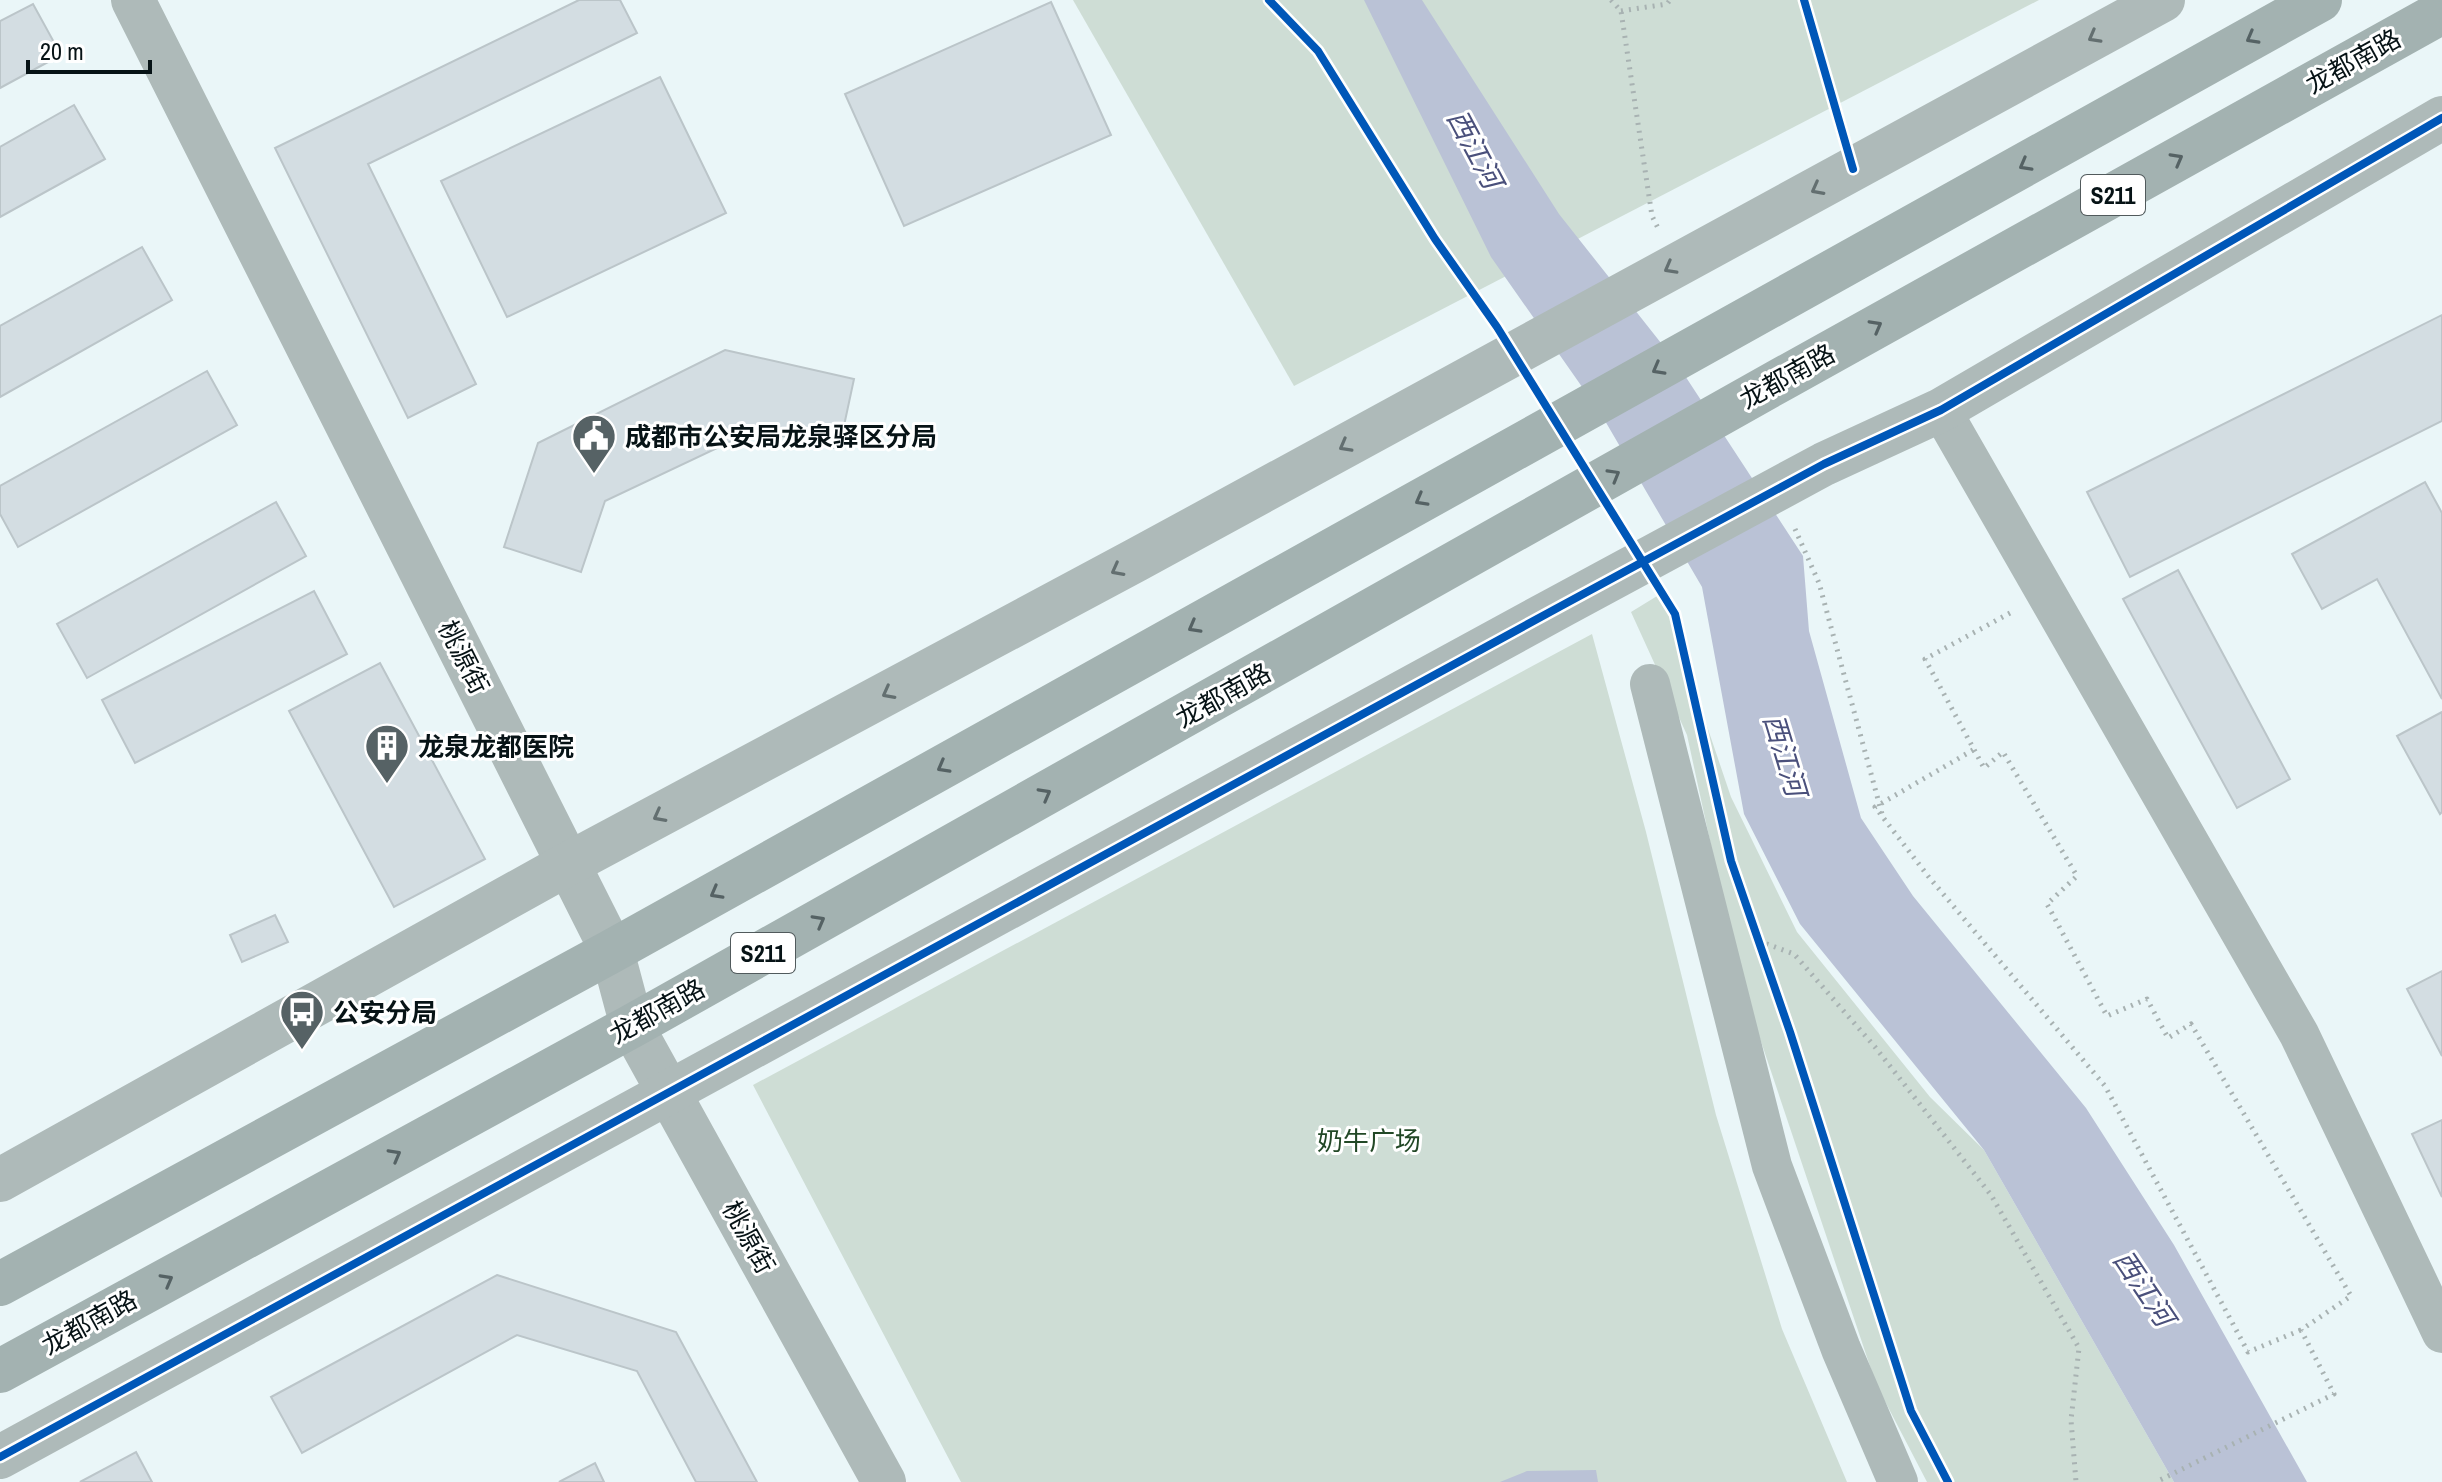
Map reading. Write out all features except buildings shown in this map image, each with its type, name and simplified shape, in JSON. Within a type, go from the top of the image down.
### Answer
[{"type":"main road","name":"S211","points":[[0,1284],[612,951],[2320,0]]},
{"type":"main road","name":"龙都南路","points":[[0,1371],[632,1026],[2442,12]]},
{"type":"street","name":"桃源街","points":[[133,0],[612,951],[632,1026],[884,1482]]},
{"type":"street","points":[[0,1180],[568,864],[1136,560],[2163,0]]},
{"type":"street","points":[[0,1457],[1824,464],[1941,410],[2442,118]]},
{"type":"street","points":[[1941,410],[2299,1034],[2442,1333]]},
{"type":"street","points":[[1650,684],[1772,1166],[1841,1349],[1898,1482]]},
{"type":"path","points":[[1621,11],[1667,4],[1670,0]]},
{"type":"path","points":[[1974,750],[1875,807],[1928,876],[2105,1086],[2248,1352],[2301,1330],[2351,1296],[2191,1024],[2168,1038],[2147,999],[2107,1016],[2047,904],[2077,876],[2003,752],[1984,768],[1925,659],[2046,593]]},
{"type":"path","points":[[1754,928],[1763,954]]},
{"type":"path","points":[[1759,941],[1794,954],[1875,1047],[1998,1208],[2079,1348],[2071,1420],[2076,1482]]},
{"type":"path","points":[[2156,1482],[2334,1394],[2301,1330]]},
{"type":"green space","points":[[1073,0],[2039,0],[1294,386]]},
{"type":"green space","points":[[1662,593],[1731,797],[1797,932],[1930,1097],[1984,1150],[2174,1482],[1927,1482],[1876,1384],[1740,979],[1687,735],[1631,612]]},
{"type":"green space","name":"奶牛广场","points":[[1592,634],[1646,832],[1716,1115],[1782,1329],[1847,1482],[961,1482],[753,1085]]},
{"type":"water","name":"西江河","points":[[1364,0],[1422,0],[1559,214],[1676,362],[1803,556],[1809,631],[1861,818],[1913,896],[2086,1108],[2174,1245],[2307,1482],[2174,1482],[1984,1150],[1800,924],[1744,814],[1702,587],[1601,414],[1491,257]]},
{"type":"water","points":[[1596,1470],[1598,1482],[1500,1482],[1527,1471]]},
{"type":"cycle path","points":[[1269,0],[1318,51],[1435,239],[1497,327],[1675,614],[1731,861],[1790,1032],[1911,1411],[1948,1482]]},
{"type":"cycle path","points":[[1804,0],[1853,169]]},
{"type":"cycle path","points":[[0,1457],[1824,464],[1941,410],[2442,118]]},
{"type":"place","name":"成都市公安局龙泉驿区分局","points":[[594,475]]},
{"type":"place","name":"龙泉龙都医院","points":[[387,785]]},
{"type":"place","name":"公安分局","points":[[302,1051]]}]
